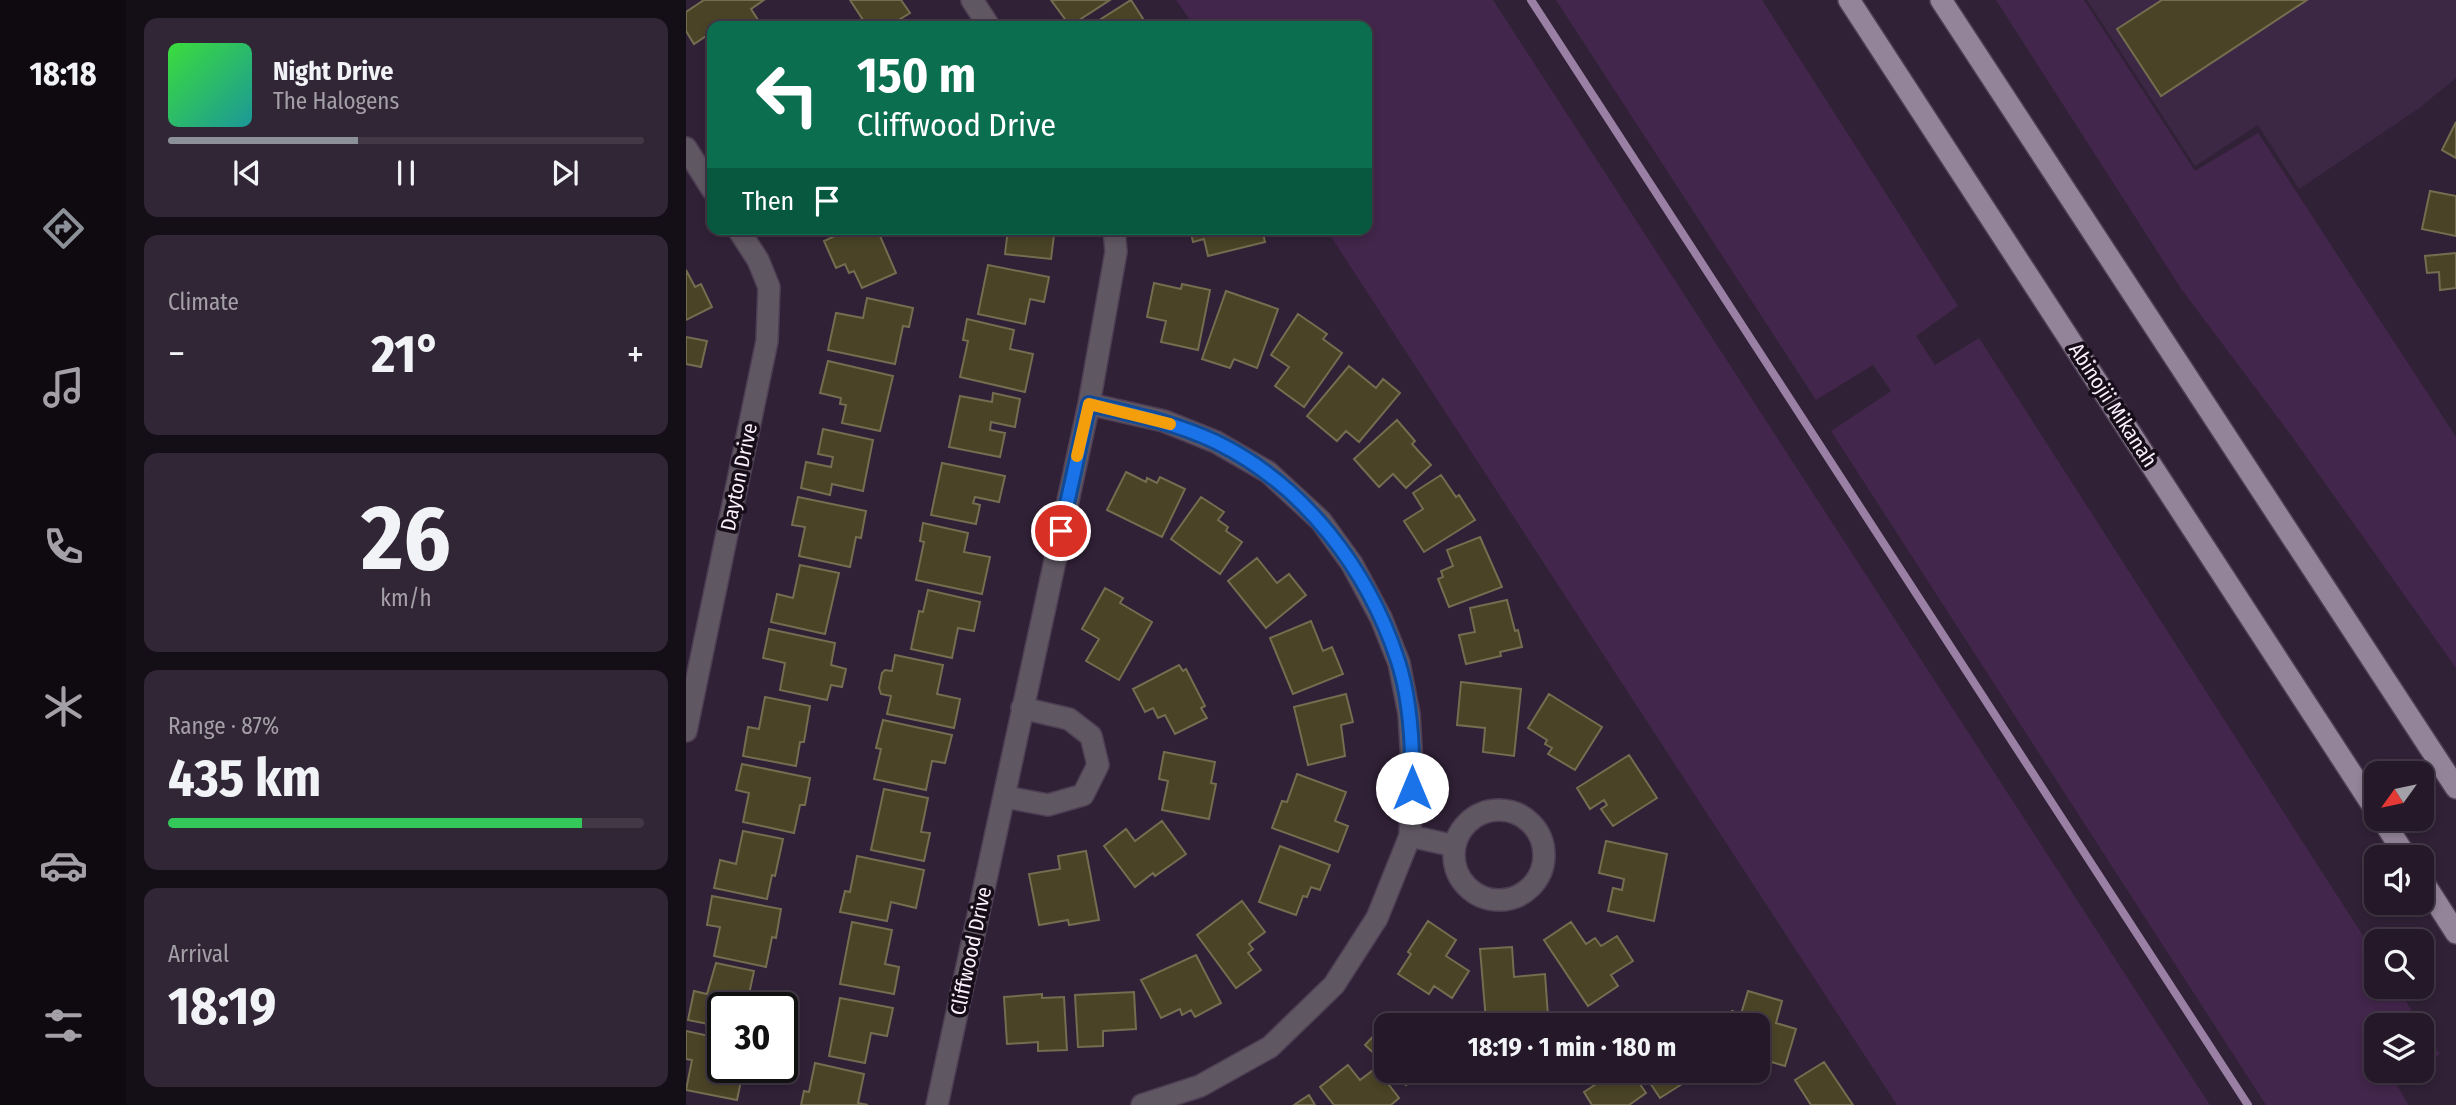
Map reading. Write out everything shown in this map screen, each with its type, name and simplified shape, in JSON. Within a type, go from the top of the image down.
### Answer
[{"type":"main road","name":"Abinojii Mikanah","points":[[1849,0],[2364,793]]},
{"type":"main road","points":[[1943,2],[2456,788]]},
{"type":"main road","points":[[2434,899],[2456,933]]},
{"type":"street","points":[[972,0],[986,21]]},
{"type":"street","points":[[686,148],[707,181]]},
{"type":"street","name":"Dayton Drive","points":[[686,731],[767,341],[769,287],[758,260],[742,235]]},
{"type":"street","name":"Cliffwood Drive","points":[[940,1105],[1022,708],[1089,404],[1115,252],[1114,235]]},
{"type":"street","points":[[1089,404],[1164,421],[1216,442],[1268,472],[1321,521],[1352,564],[1381,618],[1399,663],[1409,714],[1412,764],[1410,836],[1377,918],[1334,985],[1270,1047],[1200,1086],[1142,1105]]},
{"type":"street","points":[[1005,797],[1048,805],[1083,795],[1098,765],[1091,736],[1069,719],[1022,708]]},
{"type":"street","points":[[1500,810],[1515,813],[1538,833],[1544,848],[1544,863],[1538,878],[1529,889],[1503,900],[1490,899],[1476,894],[1458,873],[1454,860],[1455,845],[1461,831],[1471,819],[1485,812],[1500,810]]},
{"type":"street","points":[[1410,836],[1455,845]]},
{"type":"shaded area","points":[[1176,0],[1493,0],[2210,1105],[1897,1105],[1330,235],[1372,235],[1372,21],[1191,21]]},
{"type":"shaded area","points":[[1556,0],[1762,0],[1958,306],[1916,336],[1935,365],[1979,338],[2364,937],[2364,999],[2405,999],[2413,1013],[2364,1013],[2364,1083],[2396,1083],[2408,1105],[2266,1105],[1831,431],[1891,391],[1873,365],[1816,400]]},
{"type":"shaded area","points":[[1996,0],[2084,0],[2195,171],[2258,133],[2456,437],[2456,668],[2293,438],[2182,290]]},
{"type":"shaded area","points":[[2087,0],[2456,0],[2456,78],[2418,109],[2299,189],[2258,125],[2195,166]]},
{"type":"shaded area","points":[[2434,1045],[2440,1054],[2434,1058]]},
{"type":"building","points":[[704,0],[764,0],[751,9],[759,21],[707,21],[707,35],[694,44],[686,31],[686,12]]},
{"type":"building","points":[[850,0],[901,0],[910,13],[897,21],[864,21]]},
{"type":"building","points":[[1051,0],[1110,0],[1078,21],[1066,21]]},
{"type":"building","points":[[1131,0],[1144,21],[1098,21]]},
{"type":"building","points":[[2162,0],[2307,0],[2161,96],[2117,29]]},
{"type":"building","points":[[2456,122],[2456,158],[2442,150]]},
{"type":"building","points":[[2430,191],[2456,196],[2456,236],[2422,229]]},
{"type":"building","points":[[837,235],[880,235],[896,273],[862,288],[854,271],[849,273],[845,264],[836,268],[824,241]]},
{"type":"building","points":[[1007,235],[1054,235],[1051,259],[1005,254]]},
{"type":"building","points":[[1191,235],[1263,235],[1265,242],[1208,256],[1204,239],[1193,242]]},
{"type":"building","points":[[2456,253],[2456,288],[2440,290],[2439,272],[2427,273],[2425,256]]},
{"type":"building","points":[[988,265],[1049,277],[1044,302],[1030,299],[1025,324],[978,314]]},
{"type":"building","points":[[686,270],[695,287],[701,284],[712,307],[686,320]]},
{"type":"building","points":[[1154,283],[1181,289],[1182,284],[1210,290],[1198,350],[1161,342],[1166,321],[1147,317]]},
{"type":"building","points":[[1226,291],[1278,309],[1257,368],[1234,359],[1230,368],[1202,359]]},
{"type":"building","points":[[867,298],[913,308],[909,327],[903,326],[895,364],[828,350],[836,313],[863,318]]},
{"type":"building","points":[[1298,314],[1327,334],[1323,339],[1342,353],[1304,407],[1275,386],[1289,367],[1271,355]]},
{"type":"building","points":[[967,319],[1014,330],[1010,349],[1033,354],[1025,392],[960,377],[968,341],[963,340]]},
{"type":"building","points":[[686,337],[707,341],[701,367],[686,364]]},
{"type":"building","points":[[828,361],[893,376],[880,431],[842,423],[846,405],[840,404],[841,398],[820,393]]},
{"type":"building","points":[[1349,366],[1376,388],[1383,379],[1400,393],[1359,442],[1346,431],[1337,441],[1307,416]]},
{"type":"building","points":[[993,393],[1020,399],[1015,427],[991,422],[990,430],[1005,433],[1000,457],[949,447],[960,396],[992,402]]},
{"type":"building","points":[[1397,420],[1415,441],[1412,444],[1431,465],[1406,488],[1393,474],[1379,487],[1354,459]]},
{"type":"building","points":[[823,429],[873,440],[863,491],[832,484],[830,495],[801,488],[806,462],[831,467],[833,457],[818,454]]},
{"type":"building","points":[[942,463],[1005,476],[999,502],[975,497],[973,503],[980,505],[976,524],[931,515]]},
{"type":"building","points":[[1126,472],[1146,482],[1147,478],[1157,483],[1160,477],[1185,489],[1162,537],[1107,510]]},
{"type":"building","points":[[1441,475],[1456,497],[1459,495],[1475,520],[1424,552],[1404,521],[1423,509],[1413,493]]},
{"type":"building","points":[[798,497],[866,511],[861,538],[856,537],[850,567],[799,556],[805,527],[792,525]]},
{"type":"building","points":[[1201,497],[1224,512],[1218,520],[1228,527],[1226,531],[1242,542],[1220,574],[1171,539]]},
{"type":"building","points":[[923,523],[968,533],[964,552],[990,557],[982,594],[916,580],[924,542],[920,541]]},
{"type":"building","points":[[1480,537],[1502,587],[1449,607],[1438,579],[1443,577],[1441,571],[1453,566],[1447,550]]},
{"type":"building","points":[[1257,558],[1277,583],[1289,574],[1306,595],[1266,628],[1228,581]]},
{"type":"building","points":[[800,565],[839,573],[825,634],[771,622],[777,594],[793,598]]},
{"type":"building","points":[[1105,588],[1123,598],[1120,603],[1152,622],[1119,680],[1086,661],[1099,639],[1082,629]]},
{"type":"building","points":[[928,590],[980,602],[974,631],[958,628],[952,658],[911,649],[919,611],[923,612]]},
{"type":"building","points":[[1507,600],[1522,647],[1500,652],[1501,656],[1466,664],[1459,635],[1475,632],[1470,608]]},
{"type":"building","points":[[1311,621],[1323,651],[1332,647],[1343,674],[1293,694],[1270,638]]},
{"type":"building","points":[[769,629],[835,643],[831,665],[846,669],[842,687],[831,685],[827,700],[780,690],[785,663],[763,658]]},
{"type":"building","points":[[895,655],[943,665],[937,694],[960,699],[954,728],[887,714],[891,696],[881,694],[879,688],[882,673],[885,670],[892,671]]},
{"type":"building","points":[[1179,665],[1183,671],[1186,669],[1205,706],[1201,708],[1207,718],[1175,734],[1165,715],[1158,718],[1153,708],[1145,712],[1133,689]]},
{"type":"building","points":[[1461,682],[1521,689],[1514,756],[1483,752],[1485,728],[1457,725]]},
{"type":"building","points":[[1346,694],[1353,722],[1341,725],[1345,756],[1308,765],[1294,707]]},
{"type":"building","points":[[1549,694],[1602,727],[1575,770],[1548,754],[1552,748],[1545,744],[1547,740],[1528,728]]},
{"type":"building","points":[[765,697],[810,706],[804,742],[800,742],[796,766],[743,756],[748,727],[759,729]]},
{"type":"building","points":[[883,720],[952,735],[945,763],[932,761],[926,790],[874,779],[881,749],[876,748]]},
{"type":"building","points":[[1164,752],[1215,762],[1211,783],[1216,784],[1209,819],[1162,810],[1168,781],[1159,779]]},
{"type":"building","points":[[1629,755],[1657,798],[1613,826],[1601,809],[1607,805],[1604,800],[1590,809],[1577,788]]},
{"type":"building","points":[[742,764],[810,778],[805,805],[800,805],[794,833],[743,822],[749,793],[736,790]]},
{"type":"building","points":[[1297,774],[1346,792],[1335,821],[1348,826],[1338,852],[1272,828],[1282,801],[1287,802]]},
{"type":"building","points":[[884,789],[928,798],[921,832],[930,833],[924,861],[871,850]]},
{"type":"building","points":[[1162,821],[1186,854],[1135,887],[1104,846],[1126,829],[1135,841]]},
{"type":"building","points":[[743,831],[783,839],[767,899],[714,888],[720,860],[736,864]]},
{"type":"building","points":[[1606,841],[1667,854],[1654,921],[1608,911],[1613,888],[1622,890],[1624,879],[1599,873]]},
{"type":"building","points":[[1280,846],[1330,865],[1320,890],[1311,887],[1307,897],[1303,896],[1296,915],[1259,902]]},
{"type":"building","points":[[1086,851],[1099,920],[1069,925],[1068,920],[1039,925],[1029,874],[1060,869],[1058,856]]},
{"type":"building","points":[[857,856],[924,870],[916,908],[891,902],[887,921],[840,912],[845,891],[850,892]]},
{"type":"building","points":[[712,896],[781,909],[776,938],[772,937],[766,967],[714,956],[720,927],[707,925]]},
{"type":"building","points":[[1242,901],[1265,932],[1249,944],[1253,949],[1248,953],[1261,970],[1236,988],[1197,935]]},
{"type":"building","points":[[1428,921],[1456,940],[1446,956],[1469,971],[1452,998],[1434,986],[1429,994],[1398,974],[1411,954],[1408,952]]},
{"type":"building","points":[[852,922],[892,930],[885,964],[899,967],[894,994],[840,984]]},
{"type":"building","points":[[1571,922],[1586,944],[1595,938],[1601,946],[1617,936],[1633,961],[1611,975],[1618,986],[1588,1006],[1544,940]]},
{"type":"building","points":[[1512,947],[1514,977],[1545,974],[1548,1013],[1485,1013],[1480,949]]},
{"type":"building","points":[[1196,955],[1221,1003],[1195,1017],[1191,1010],[1182,1015],[1180,1009],[1161,1018],[1141,980]]},
{"type":"building","points":[[716,963],[754,971],[749,992],[708,992]]},
{"type":"building","points":[[694,991],[707,994],[707,1024],[688,1020]]},
{"type":"building","points":[[1748,991],[1782,1001],[1776,1023],[1796,1029],[1785,1066],[1770,1062],[1770,1013],[1741,1013]]},
{"type":"building","points":[[1134,992],[1136,1029],[1103,1031],[1103,1046],[1078,1047],[1075,995]]},
{"type":"building","points":[[1042,994],[1042,998],[1064,997],[1067,1050],[1038,1051],[1038,1042],[1007,1044],[1004,997]]},
{"type":"building","points":[[840,998],[893,1008],[887,1036],[871,1033],[865,1063],[829,1056]]},
{"type":"building","points":[[686,1031],[707,1036],[707,1083],[741,1083],[737,1100],[686,1090],[692,1060],[686,1059]]},
{"type":"building","points":[[1374,1035],[1374,1054],[1365,1045]]},
{"type":"building","points":[[1824,1062],[1853,1105],[1811,1105],[1795,1080]]},
{"type":"building","points":[[815,1063],[864,1074],[858,1103],[868,1105],[801,1105],[804,1091],[809,1092]]},
{"type":"building","points":[[1348,1065],[1360,1080],[1374,1070],[1374,1083],[1388,1083],[1399,1098],[1391,1105],[1334,1105],[1320,1087]]},
{"type":"building","points":[[1598,1083],[1639,1083],[1646,1093],[1629,1105],[1592,1105],[1584,1092]]},
{"type":"building","points":[[1650,1083],[1681,1083],[1682,1084],[1660,1098]]},
{"type":"building","points":[[1309,1095],[1315,1105],[1294,1105]]},
{"type":"waterway","points":[[1531,0],[2248,1105]]},
{"type":"slow traffic","points":[[1077,456],[1089,404],[1170,424]]},
{"type":"route","points":[[1061,531],[1089,404],[1164,421],[1216,442],[1268,472],[1321,521],[1352,564],[1381,618],[1399,663],[1409,714],[1412,788]]}]
